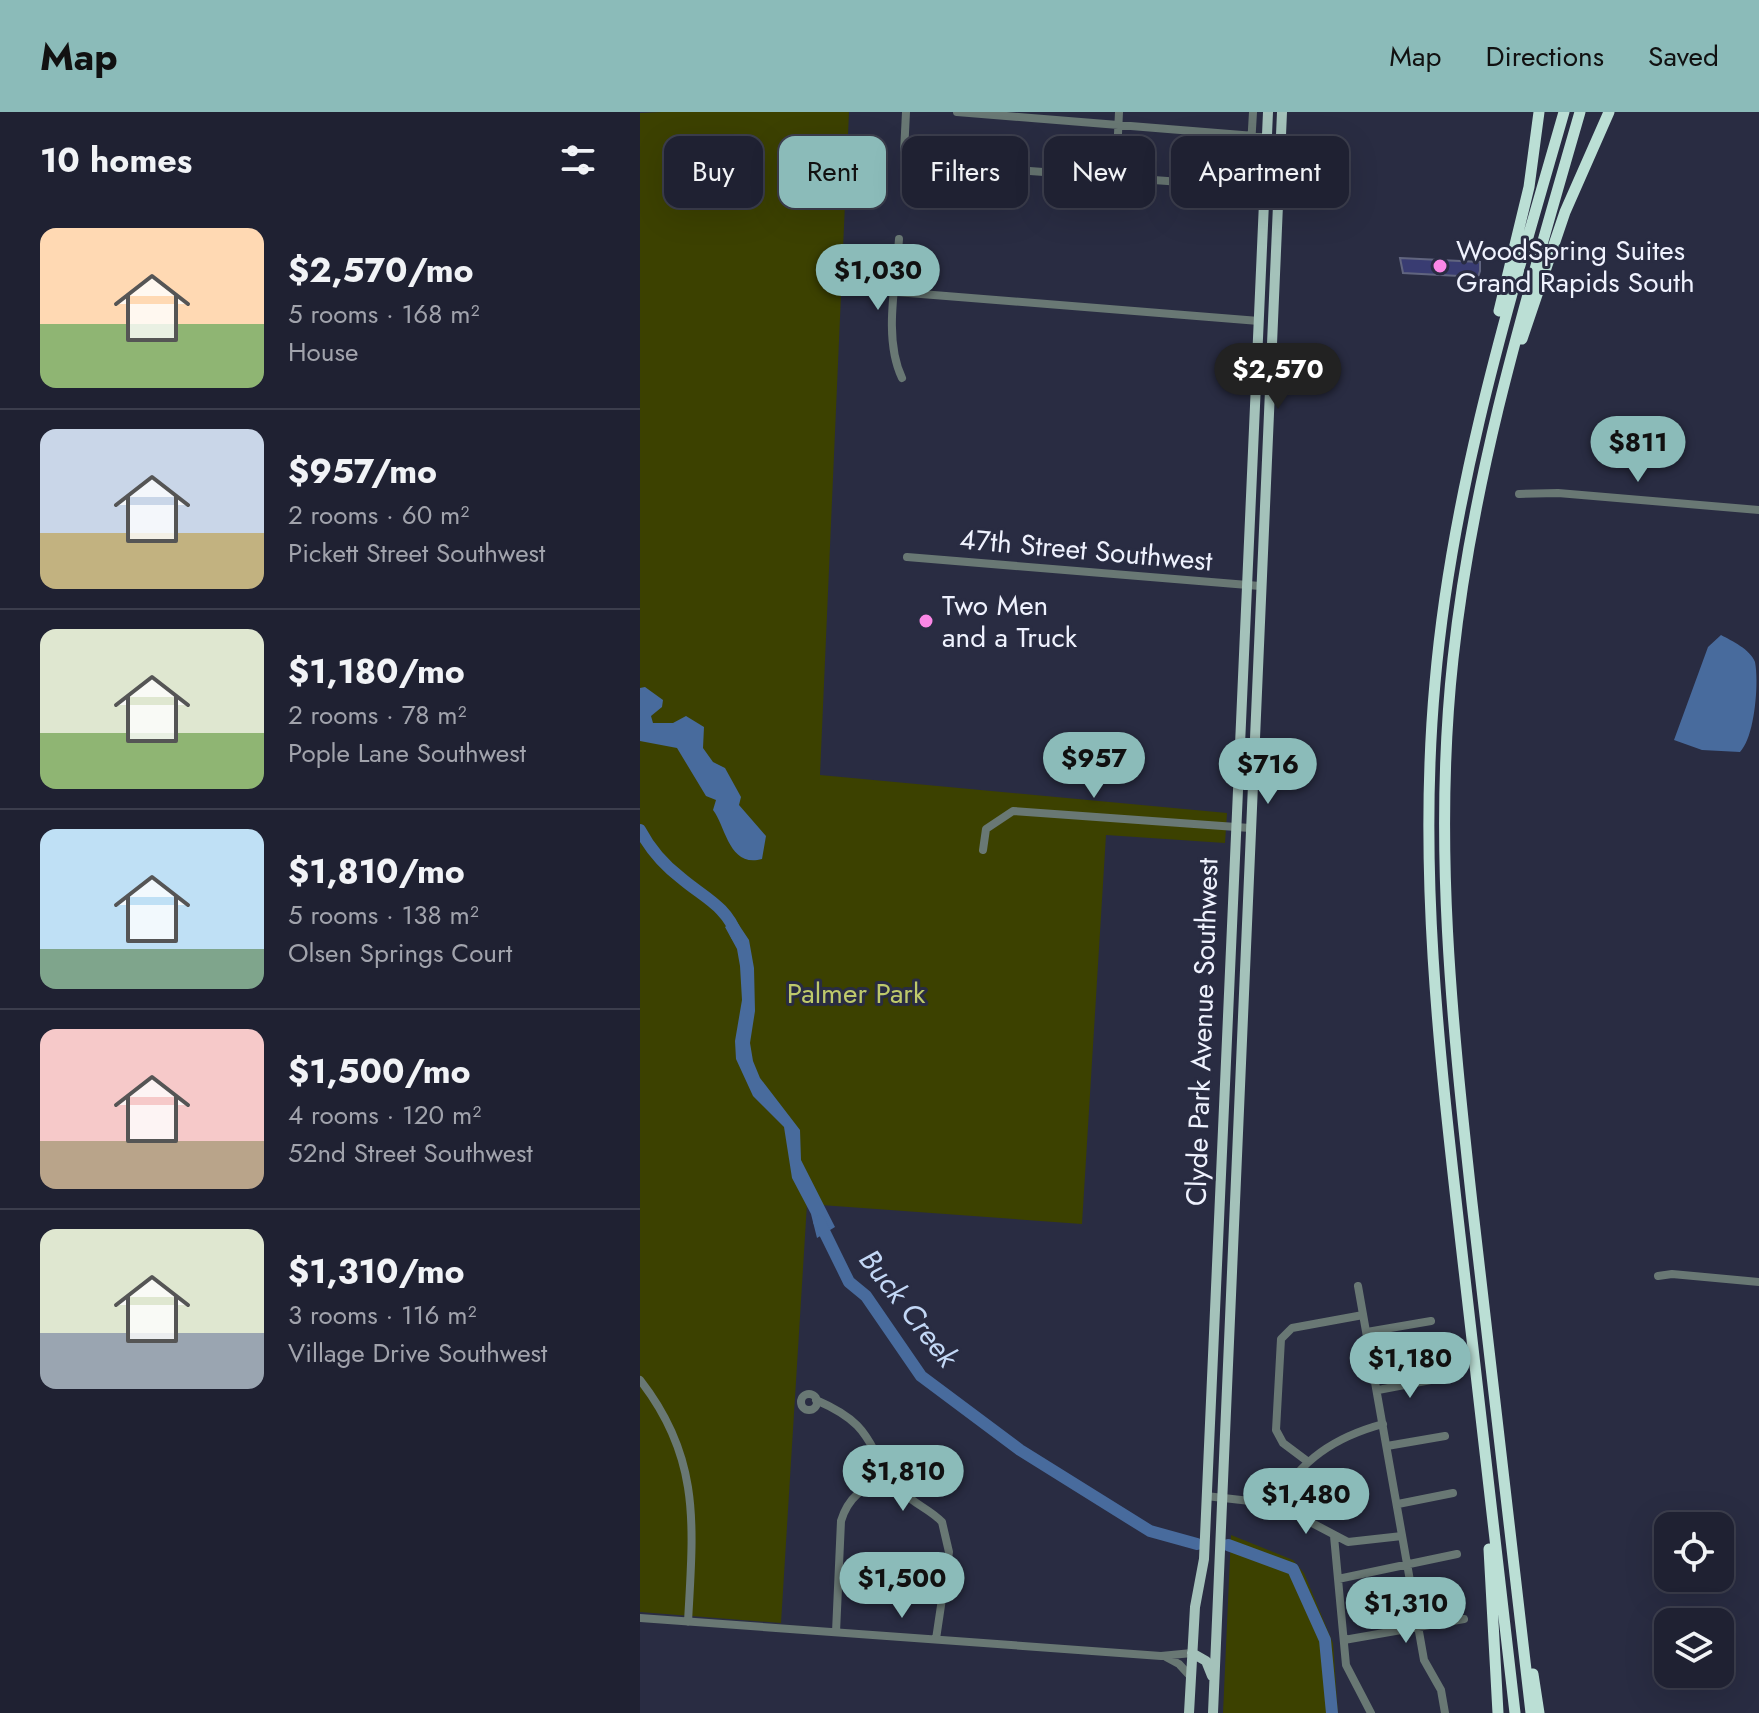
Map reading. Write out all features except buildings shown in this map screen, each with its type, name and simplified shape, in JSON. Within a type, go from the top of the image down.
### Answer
[{"type":"highway","points":[[1515,1713],[1433,987],[1428,849],[1439,640],[1471,448],[1529,187],[1539,112]]},
{"type":"highway","points":[[1471,448],[1564,112]]},
{"type":"highway","points":[[1531,1713],[1454,1040],[1443,877],[1445,760],[1454,649],[1472,519],[1497,403],[1580,112]]},
{"type":"highway","points":[[1497,403],[1571,196],[1609,112]]},
{"type":"highway","points":[[1484,1449],[1498,1713]]},
{"type":"highway","points":[[1512,1550],[1539,1713]]},
{"type":"main road","name":"Clyde Park Avenue Southwest","points":[[1267,136],[1268,112]]},
{"type":"main road","name":"Clyde Park Avenue Southwest","points":[[1281,136],[1282,112]]},
{"type":"main road","name":"Clyde Park Avenue Southwest","points":[[1189,1713],[1192,1653],[1204,1559],[1264,208]]},
{"type":"main road","name":"Clyde Park Avenue Southwest","points":[[1213,1713],[1278,208]]},
{"type":"main road","points":[[1253,417],[1263,420],[1267,449]]},
{"type":"main road","points":[[1232,899],[1247,900]]},
{"type":"main road","points":[[1224,1095],[1238,1095]]},
{"type":"main road","points":[[1216,1287],[1230,1288]]},
{"type":"main road","points":[[1192,1653],[1200,1654],[1208,1663],[1214,1682]]},
{"type":"street","points":[[906,112],[904,153],[907,159],[920,163],[1044,172]]},
{"type":"street","points":[[957,112],[1252,136],[1253,112]]},
{"type":"street","points":[[1118,136],[1119,112]]},
{"type":"street","points":[[899,239],[894,352],[902,378]]},
{"type":"street","points":[[896,292],[1259,321]]},
{"type":"street","points":[[1519,494],[1558,493],[1759,510]]},
{"type":"street","name":"47th Street Southwest","points":[[907,557],[1260,586]]},
{"type":"street","points":[[983,850],[986,829],[1013,811],[1250,828]]},
{"type":"street","points":[[1658,1276],[1672,1274],[1759,1282]]},
{"type":"street","points":[[1358,1286],[1424,1660],[1442,1694],[1445,1713]]},
{"type":"street","points":[[1307,1461],[1283,1443],[1276,1430],[1281,1339],[1292,1328],[1363,1315]]},
{"type":"street","points":[[1367,1332],[1431,1321]]},
{"type":"street","points":[[1378,1390],[1436,1379]]},
{"type":"street","points":[[640,1380],[668,1420],[689,1481],[692,1545],[688,1622]]},
{"type":"street","points":[[816,1400],[850,1416],[862,1427],[904,1493],[934,1514],[948,1537],[936,1639]]},
{"type":"street","points":[[1276,1504],[1307,1461],[1349,1435],[1383,1424]]},
{"type":"street","points":[[1387,1446],[1445,1436]]},
{"type":"street","points":[[836,1632],[841,1521],[846,1506],[855,1493],[890,1474]]},
{"type":"street","points":[[1398,1504],[1453,1493]]},
{"type":"street","points":[[1206,1496],[1276,1504],[1311,1520],[1334,1536],[1357,1543],[1402,1536]]},
{"type":"street","points":[[1334,1536],[1347,1668],[1368,1701],[1371,1713]]},
{"type":"street","points":[[1338,1579],[1457,1554]]},
{"type":"street","points":[[640,1618],[1161,1656],[1192,1653]]},
{"type":"street","points":[[1344,1640],[1464,1619]]},
{"type":"street","points":[[1161,1656],[1176,1662],[1191,1677]]},
{"type":"green space","name":"Palmer Park","points":[[849,112],[848,136],[779,136],[779,208],[845,208],[820,775],[1227,813],[1225,843],[1106,835],[1082,1224],[807,1204],[781,1623],[640,1612],[640,113]]},
{"type":"green space","points":[[1231,1535],[1293,1560],[1304,1573],[1333,1643],[1338,1713],[1223,1713]]},
{"type":"water","points":[[1721,635],[1745,649],[1755,662],[1755,709],[1749,734],[1740,752],[1702,750],[1674,740],[1708,647]]},
{"type":"water","points":[[645,687],[663,700],[662,707],[651,716],[653,723],[673,723],[686,716],[704,727],[703,748],[713,762],[725,768],[741,797],[739,805],[766,836],[762,859],[742,858],[735,852],[713,810],[716,800],[706,796],[677,748],[640,741],[640,688]]},
{"type":"water","points":[[735,919],[749,940],[754,968],[755,1011],[750,1043],[753,1061],[760,1078],[800,1130],[801,1160],[835,1227],[817,1238],[811,1214],[792,1178],[784,1127],[753,1096],[736,1059],[735,1041],[742,1000],[740,966],[737,949],[725,927]]},
{"type":"waterway","name":"Buck Creek","points":[[640,830],[669,868],[721,909],[737,936]]},
{"type":"waterway","name":"Buck Creek","points":[[819,1221],[849,1282],[866,1296],[921,1376],[1020,1450],[1150,1531],[1197,1544]]},
{"type":"waterway","name":"Buck Creek","points":[[1228,1545],[1293,1569],[1325,1640],[1332,1713]]},
{"type":"place","name":"WoodSpring Suites Grand Rapids South","points":[[1440,266]]},
{"type":"place","name":"Two Men and a Truck","points":[[926,621]]}]
